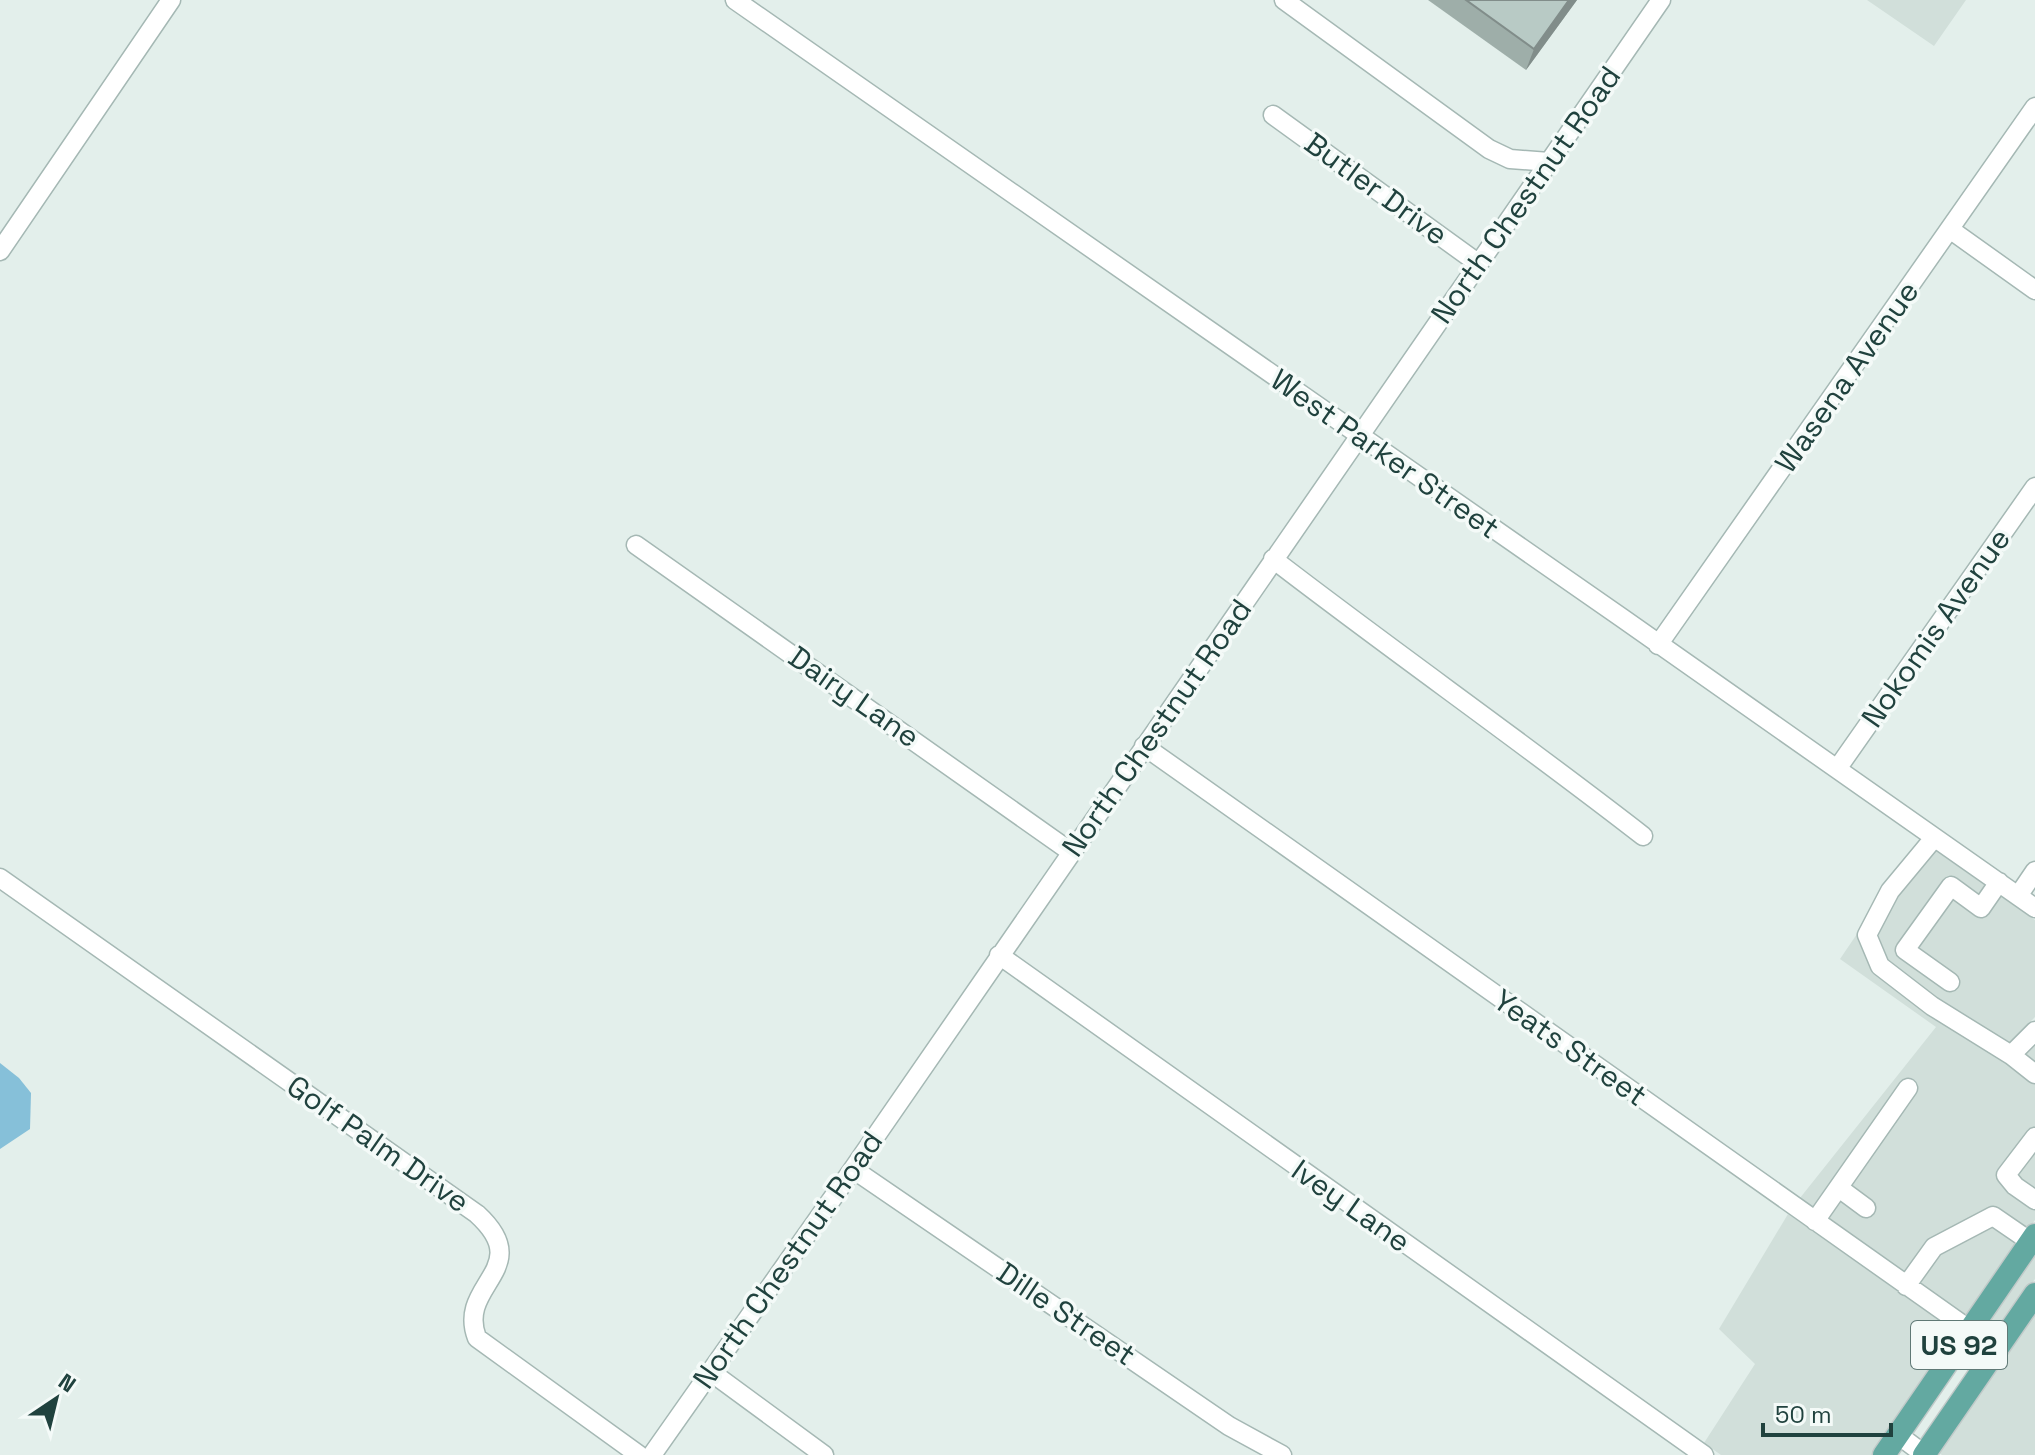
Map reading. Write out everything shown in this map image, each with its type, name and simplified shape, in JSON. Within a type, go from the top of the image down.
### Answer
[{"type":"main road","name":"US 92","points":[[1884,1455],[2033,1239]]},
{"type":"main road","name":"US 92","points":[[1924,1455],[2035,1294]]},
{"type":"street","points":[[0,251],[171,0]]},
{"type":"street","name":"West Parker Street","points":[[735,0],[2035,908]]},
{"type":"street","points":[[1284,0],[1489,149],[1510,159],[1549,162]]},
{"type":"street","name":"North Chestnut Road","points":[[652,1455],[1661,0]]},
{"type":"street","name":"Wasena Avenue","points":[[1658,645],[2035,107]]},
{"type":"street","name":"Butler Drive","points":[[1273,115],[1479,264]]},
{"type":"street","points":[[1951,230],[2035,290]]},
{"type":"street","name":"Nokomis Avenue","points":[[1837,769],[2035,487]]},
{"type":"street","name":"Dairy Lane","points":[[636,545],[1071,852]]},
{"type":"street","points":[[1273,559],[1643,836]]},
{"type":"street","name":"Yeats Street","points":[[1144,746],[1997,1349]]},
{"type":"street","points":[[1934,838],[1890,891],[1867,935],[1880,966],[1932,1006],[2011,1055],[2035,1074]]},
{"type":"street","points":[[2018,896],[2035,871]]},
{"type":"street","name":"Golf Palm Drive","points":[[0,878],[484,1220],[501,1253],[499,1265],[476,1303],[473,1328],[477,1338],[639,1455]]},
{"type":"street","points":[[1950,982],[1905,950],[1951,886],[1981,908],[1999,882]]},
{"type":"street","name":"Ivey Lane","points":[[999,955],[1704,1455]]},
{"type":"street","points":[[2011,1055],[2035,1031]]},
{"type":"street","points":[[1815,1221],[1908,1088]]},
{"type":"street","points":[[2035,1137],[2006,1175],[2015,1186],[2035,1200]]},
{"type":"street","name":"Dille Street","points":[[853,1169],[1229,1426],[1282,1455]]},
{"type":"street","points":[[1839,1188],[1866,1208]]},
{"type":"street","points":[[1906,1286],[1934,1247],[1993,1216],[2033,1239]]},
{"type":"street","points":[[711,1372],[824,1455]]},
{"type":"street","points":[[1897,1434],[1924,1455]]},
{"type":"shaded area","points":[[1867,0],[1966,0],[1934,46]]},
{"type":"shaded area","points":[[1935,850],[2035,920],[2035,1017],[2010,1043],[1938,998],[1888,960],[1878,934],[1897,896]]},
{"type":"shaded area","points":[[1859,931],[1859,939],[1874,974],[1927,1014],[2006,1063],[2017,1062],[2035,1043],[2035,1220],[1968,1317],[1800,1198],[1936,1027],[1840,959]]},
{"type":"shaded area","points":[[1788,1214],[1957,1333],[1873,1455],[1721,1455],[1704,1443],[1755,1364],[1719,1329]]},
{"type":"shaded area","points":[[2035,1251],[2035,1279],[1995,1336],[1982,1327]]},
{"type":"shaded area","points":[[2035,1310],[2035,1455],[1942,1455],[1937,1452]]},
{"type":"water","points":[[0,1063],[19,1078],[31,1093],[30,1129],[0,1149]]},
{"type":"building","points":[[1466,0],[1569,0],[1534,49]]}]
